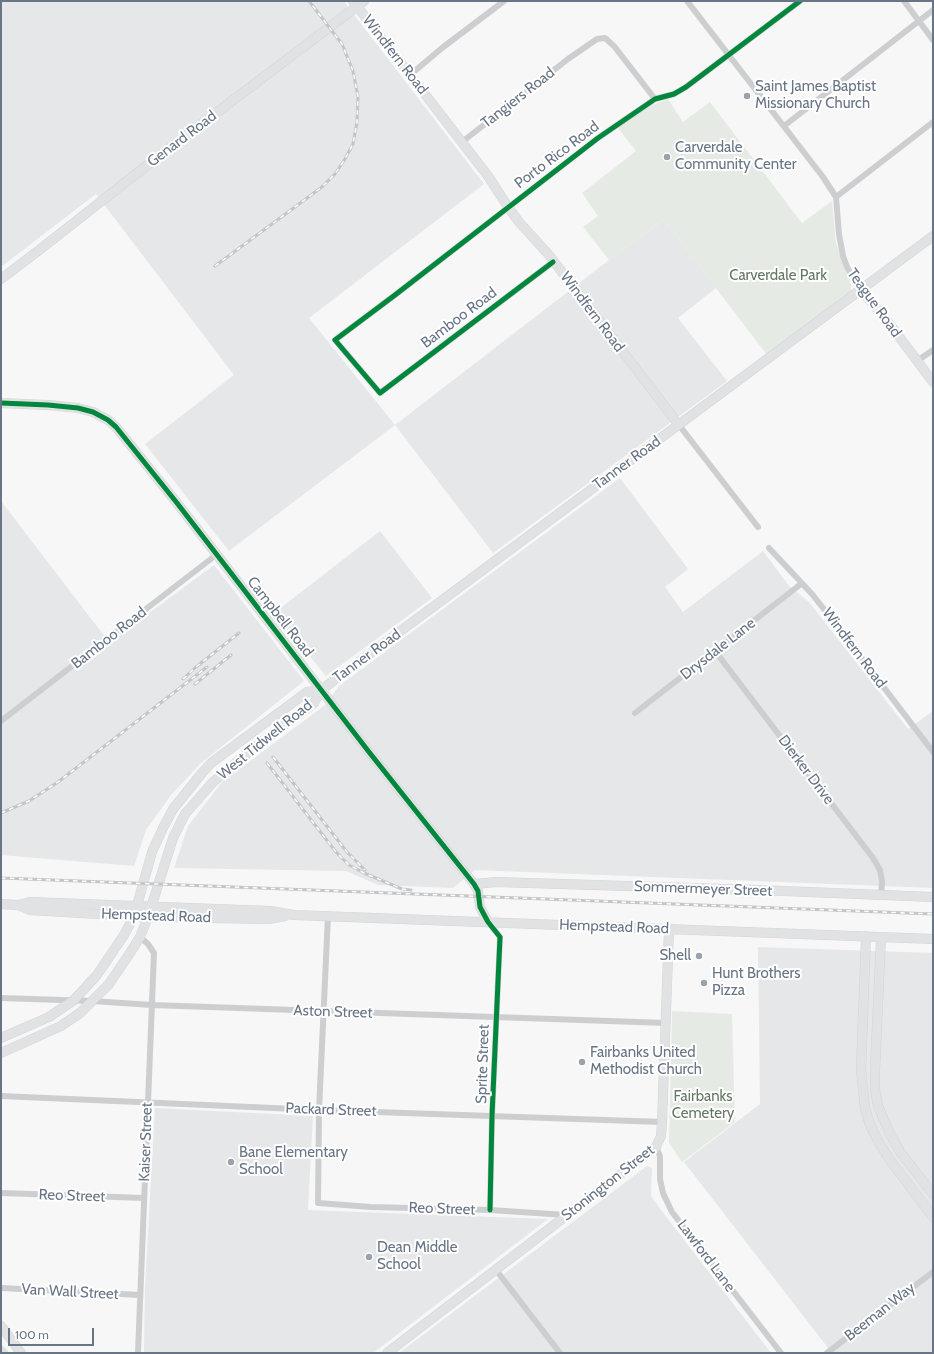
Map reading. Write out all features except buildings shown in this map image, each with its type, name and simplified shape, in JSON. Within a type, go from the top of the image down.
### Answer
[{"type":"street","points":[[410,75],[442,48],[504,1]]},
{"type":"street","name":"Teague Road","points":[[687,1],[823,177],[836,197],[839,234],[847,268],[860,289],[933,382]]},
{"type":"street","name":"Porto Rico Road","points":[[380,393],[335,340],[598,138],[655,99],[674,94],[686,87],[800,1]]},
{"type":"street","points":[[904,1],[933,40]]},
{"type":"street","name":"Windfern Road","points":[[358,3],[410,75],[488,176],[519,222],[544,249],[758,527]]},
{"type":"street","name":"Genard Road","points":[[1,279],[358,3]]},
{"type":"street","points":[[784,126],[933,10]]},
{"type":"street","name":"Tangiers Road","points":[[462,142],[575,54],[597,39],[604,38],[609,41],[655,99]]},
{"type":"street","points":[[836,197],[933,122]]},
{"type":"street","name":"Tanner Road","points":[[321,690],[933,236]]},
{"type":"street","name":"Bamboo Road","points":[[380,393],[554,262]]},
{"type":"street","points":[[918,361],[933,350]]},
{"type":"street","name":"Campbell Road","points":[[1,403],[78,408],[93,412],[108,420],[123,435],[474,884],[478,891],[480,907],[488,922]]},
{"type":"street","name":"Windfern Road","points":[[770,548],[812,594],[933,752]]},
{"type":"street","name":"Bamboo Road","points":[[1,721],[216,554]]},
{"type":"street","name":"Drysdale Lane","points":[[635,713],[802,584]]},
{"type":"street","name":"Dierker Drive","points":[[715,651],[873,858],[880,870],[882,881],[881,896]]},
{"type":"street","name":"West Tidwell Road","points":[[1,1038],[49,1016],[74,1000],[97,975],[124,935],[134,916],[154,847],[173,809],[211,763],[307,692],[321,690]]},
{"type":"street","name":"West Tidwell Road","points":[[1,1053],[61,1026],[80,1013],[109,984],[140,936],[148,917],[173,838],[186,814],[213,782],[250,751],[314,703],[321,690]]},
{"type":"street","points":[[242,740],[250,751]]},
{"type":"street","name":"Sommermeyer Street","points":[[474,884],[503,882],[933,897]]},
{"type":"street","name":"Hempstead Road","points":[[1,904],[18,905],[30,910],[59,907],[137,906],[240,914],[269,919],[294,915],[933,938]]},
{"type":"street","name":"Hempstead Road","points":[[59,907],[148,917],[240,914]]},
{"type":"street","points":[[319,1110],[328,916]]},
{"type":"street","name":"Sprite Street","points":[[488,922],[500,937],[492,1116],[490,1210]]},
{"type":"street","name":"Stonington Street","points":[[387,1353],[566,1215],[656,1148],[661,1136],[662,1122],[669,929]]},
{"type":"street","name":"Kaiser Street","points":[[138,1353],[154,954],[148,944],[140,936]]},
{"type":"street","points":[[866,936],[861,1057],[865,1108],[870,1125],[878,1141],[890,1160],[933,1217]]},
{"type":"street","points":[[881,937],[875,1056],[875,1089],[878,1106],[890,1134],[902,1153],[933,1194]]},
{"type":"street","name":"Aston Street","points":[[1,998],[74,1000],[152,1005],[666,1023]]},
{"type":"street","points":[[11,1034],[16,1047]]},
{"type":"street","points":[[861,1057],[875,1056]]},
{"type":"street","name":"Packard Street","points":[[1,1096],[319,1110],[662,1122]]},
{"type":"street","name":"Reo Street","points":[[319,1110],[318,1202],[375,1207],[490,1210],[566,1215]]},
{"type":"street","points":[[878,1141],[890,1134]]},
{"type":"street","name":"Lawford Lane","points":[[656,1148],[660,1156],[660,1180],[663,1193],[672,1212],[781,1353]]},
{"type":"street","points":[[912,1190],[925,1184]]},
{"type":"street","name":"Reo Street","points":[[1,1193],[144,1198]]},
{"type":"street","points":[[496,1270],[560,1353]]},
{"type":"street","name":"Beeman Way","points":[[827,1353],[933,1272]]},
{"type":"street","name":"Van Wall Street","points":[[1,1288],[140,1295]]},
{"type":"street","points":[[1,1326],[21,1353]]},
{"type":"shaded area","points":[[1,1],[348,1],[345,3],[484,184],[309,318],[395,425],[229,551],[145,444],[234,375],[96,194],[1,267]]},
{"type":"shaded area","points":[[664,220],[716,288],[678,318],[727,381],[493,553],[395,425],[609,260]]},
{"type":"shaded area","points":[[620,478],[688,569],[665,587],[683,612],[763,551],[789,586],[809,602],[908,729],[933,711],[933,888],[475,870],[453,888],[378,885],[346,871],[174,868],[188,826],[222,782],[325,705],[339,686]]},
{"type":"shaded area","points":[[1,501],[102,633],[111,641],[214,565],[304,681],[201,763],[171,795],[146,830],[134,866],[1,855]]},
{"type":"shaded area","points":[[380,531],[432,598],[326,676],[274,613]]},
{"type":"shaded area","points":[[758,947],[933,953],[933,1353],[832,1353],[684,1162],[760,1104]]},
{"type":"shaded area","name":"Dean Middle School","points":[[155,1108],[313,1116],[308,1210],[548,1219],[373,1353],[144,1353],[145,1287]]},
{"type":"shaded area","points":[[647,1166],[652,1168],[651,1196],[771,1353],[399,1353]]},
{"type":"green space","name":"Carverdale Park","points":[[668,99],[683,122],[710,102],[802,223],[832,201],[836,243],[851,285],[851,291],[767,355],[664,220],[609,260],[583,227],[598,216],[582,193],[636,151],[617,127],[650,106]]},
{"type":"green space","name":"Fairbanks Cemetery","points":[[672,1011],[732,1014],[735,1122],[682,1162],[669,1143]]},
{"type":"railway","points":[[215,266],[322,187],[335,174],[353,144],[357,122],[358,97],[353,71],[342,44],[309,1]]},
{"type":"railway","points":[[183,679],[239,633]]},
{"type":"railway","points":[[195,684],[231,655]]},
{"type":"railway","points":[[1,813],[29,801],[58,782],[207,667]]},
{"type":"railway","points":[[273,757],[347,852],[365,870]]},
{"type":"railway","points":[[267,763],[336,852],[349,865],[402,889],[411,890]]},
{"type":"railway","points":[[1,878],[933,914]]},
{"type":"cycle path","points":[[553,262],[380,393],[335,340],[598,138],[655,99],[674,94],[686,87],[800,1]]},
{"type":"cycle path","points":[[1,403],[78,408],[93,412],[108,420],[116,427],[177,503],[369,752],[474,884],[478,891],[480,907],[488,922],[500,937],[492,1116],[490,1210]]},
{"type":"place","name":"Saint James Baptist Missionary Church","points":[[747,96]]},
{"type":"place","name":"Carverdale Community Center","points":[[667,157]]},
{"type":"place","name":"Shell","points":[[699,956]]},
{"type":"place","name":"Hunt Brothers Pizza","points":[[704,983]]},
{"type":"place","name":"Fairbanks United Methodist Church","points":[[582,1062]]},
{"type":"place","name":"Bane Elementary School","points":[[231,1162]]},
{"type":"place","name":"Dean Middle School","points":[[369,1257]]}]
